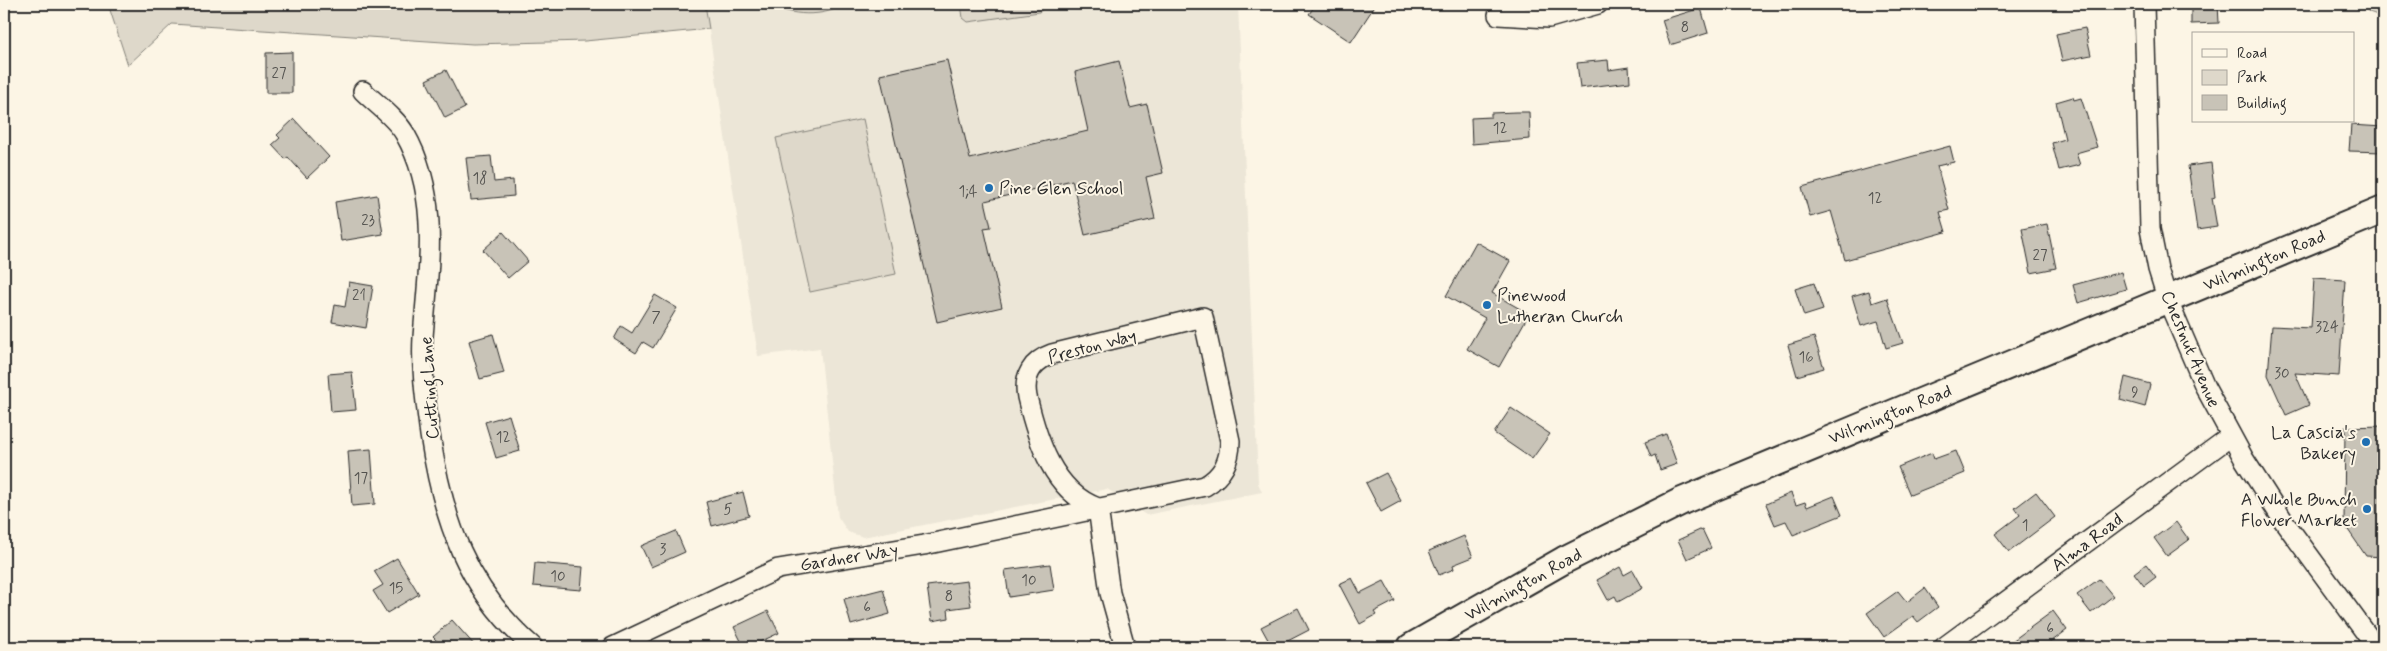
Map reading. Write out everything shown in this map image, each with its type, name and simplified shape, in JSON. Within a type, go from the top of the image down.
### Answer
[{"type":"main road","name":"Wilmington Road","points":[[1411,647],[1564,560],[1675,505],[1838,435],[2383,210]]},
{"type":"street","points":[[1498,15],[1546,18],[1598,4]]},
{"type":"street","name":"Chestnut Avenue","points":[[2144,4],[2150,228],[2158,269],[2168,300],[2205,387],[2231,436],[2283,520],[2376,647]]},
{"type":"street","name":"Cutting Lane","points":[[363,91],[404,133],[418,163],[427,194],[430,236],[423,369],[433,453],[451,528],[468,567],[489,600],[511,627],[533,647]]},
{"type":"street","name":"Gardner Way","points":[[613,647],[778,569],[924,545],[1199,488],[1215,479],[1226,465],[1230,454],[1230,441],[1203,317]]},
{"type":"street","name":"Preston Way","points":[[1098,508],[1090,505],[1071,490],[1054,471],[1045,455],[1027,396],[1028,374],[1038,361],[1052,354],[1203,317]]},
{"type":"street","name":"Alma Road","points":[[1944,647],[2231,436]]},
{"type":"street","points":[[1098,508],[1110,593],[1125,647]]},
{"type":"shaded area","name":"Pine Glen School","points":[[705,4],[1238,4],[1258,483],[1262,492],[1146,515],[1107,489],[863,537],[848,532],[838,517],[820,348],[758,356]]},
{"type":"green space","points":[[108,4],[705,4],[709,29],[585,41],[473,44],[172,24],[128,65]]},
{"type":"green space","points":[[767,4],[846,4],[827,12],[807,14],[787,11]]},
{"type":"green space","points":[[961,4],[1042,4],[1043,9],[1039,12],[968,22],[963,18]]},
{"type":"green space","points":[[2362,4],[2383,4],[2383,17],[2369,12]]},
{"type":"green space","points":[[863,119],[896,274],[810,292],[776,138]]},
{"type":"building","points":[[1316,4],[1376,4],[1351,42],[1309,14]]},
{"type":"building","points":[[2191,4],[2218,4],[2219,23],[2191,24]]},
{"type":"building","points":[[1701,8],[1708,33],[1670,45],[1662,20]]},
{"type":"building","points":[[2085,28],[2091,55],[2062,61],[2056,34]]},
{"type":"building","points":[[292,52],[292,93],[266,93],[266,53]]},
{"type":"building","points":[[947,60],[970,159],[1088,131],[1075,72],[1119,61],[1130,108],[1147,104],[1163,173],[1146,177],[1155,219],[1085,235],[1072,180],[985,201],[991,227],[984,228],[1002,307],[937,322],[880,75]]},
{"type":"building","points":[[1608,60],[1609,70],[1629,67],[1630,82],[1580,88],[1577,63]]},
{"type":"building","points":[[446,70],[465,108],[445,118],[426,80]]},
{"type":"building","points":[[2073,97],[2074,100],[2081,98],[2097,147],[2076,153],[2080,165],[2059,170],[2052,143],[2065,139],[2056,102]]},
{"type":"building","points":[[1529,112],[1530,139],[1472,144],[1471,118],[1491,117],[1491,113]]},
{"type":"building","points":[[294,119],[329,157],[307,178],[288,157],[285,159],[272,145],[280,138],[277,135]]},
{"type":"building","points":[[2351,125],[2383,127],[2383,152],[2349,151]]},
{"type":"building","points":[[1950,146],[1954,162],[1937,166],[1949,210],[1940,212],[1946,232],[1845,260],[1831,211],[1810,217],[1802,187]]},
{"type":"building","points":[[491,156],[494,182],[513,180],[514,196],[471,200],[466,158]]},
{"type":"building","points":[[2211,163],[2215,197],[2212,198],[2217,227],[2197,230],[2188,166]]},
{"type":"building","points":[[377,195],[383,234],[341,241],[335,202]]},
{"type":"building","points":[[2047,224],[2056,268],[2031,273],[2022,229]]},
{"type":"building","points":[[503,232],[528,261],[508,278],[483,250]]},
{"type":"building","name":"Pinewood Lutheran Church","points":[[1476,242],[1510,261],[1492,293],[1529,314],[1499,367],[1467,349],[1485,318],[1446,296]]},
{"type":"building","points":[[2121,272],[2126,289],[2078,303],[2073,285]]},
{"type":"building","points":[[2314,278],[2345,280],[2339,376],[2295,373],[2309,405],[2286,415],[2268,375],[2272,326],[2311,328]]},
{"type":"building","points":[[349,282],[373,286],[366,328],[332,322],[335,305],[345,307]]},
{"type":"building","points":[[1814,283],[1823,310],[1804,316],[1795,289]]},
{"type":"building","points":[[1869,291],[1872,303],[1887,298],[1903,343],[1886,348],[1878,321],[1861,326],[1852,296]]},
{"type":"building","points":[[655,295],[677,308],[653,348],[643,342],[636,353],[614,339],[621,326],[632,333]]},
{"type":"building","points":[[493,334],[504,373],[480,379],[469,341]]},
{"type":"building","points":[[1814,337],[1824,368],[1797,376],[1788,345]]},
{"type":"building","points":[[352,372],[356,410],[331,412],[328,374]]},
{"type":"building","points":[[2125,377],[2150,384],[2145,407],[2120,400]]},
{"type":"building","points":[[1511,408],[1550,434],[1532,459],[1494,433]]},
{"type":"building","points":[[509,415],[520,451],[496,458],[485,422]]},
{"type":"building","points":[[2383,426],[2383,557],[2366,556],[2344,524],[2345,427]]},
{"type":"building","points":[[1666,434],[1677,464],[1660,470],[1655,455],[1651,457],[1645,442]]},
{"type":"building","points":[[371,449],[375,504],[352,506],[348,451]]},
{"type":"building","points":[[1956,451],[1965,473],[1910,495],[1898,467],[1932,453],[1934,459]]},
{"type":"building","points":[[1386,473],[1401,501],[1381,512],[1366,483]]},
{"type":"building","points":[[743,492],[749,516],[712,526],[706,502]]},
{"type":"building","points":[[2036,492],[2055,517],[2009,552],[1995,534],[2020,515],[2015,508]]},
{"type":"building","points":[[1791,493],[1796,505],[1805,502],[1807,507],[1834,496],[1842,515],[1793,535],[1786,521],[1775,525],[1766,504]]},
{"type":"building","points":[[2176,522],[2189,540],[2167,556],[2154,538]]},
{"type":"building","points":[[1702,529],[1711,548],[1687,559],[1678,540]]},
{"type":"building","points":[[676,531],[685,552],[651,567],[641,546]]},
{"type":"building","points":[[1464,536],[1473,557],[1453,565],[1454,569],[1439,575],[1429,551]]},
{"type":"building","points":[[397,558],[419,594],[387,613],[373,591],[383,585],[374,571]]},
{"type":"building","points":[[535,563],[583,567],[581,590],[533,586]]},
{"type":"building","points":[[1050,564],[1054,590],[1009,597],[1005,570]]},
{"type":"building","points":[[2146,564],[2156,577],[2144,586],[2134,573]]},
{"type":"building","points":[[1620,567],[1624,575],[1633,570],[1643,588],[1618,602],[1615,596],[1608,600],[1597,580]]},
{"type":"building","points":[[1352,578],[1360,593],[1384,581],[1395,601],[1374,612],[1376,615],[1360,624],[1339,584]]},
{"type":"building","points":[[2099,579],[2113,596],[2091,613],[2077,595]]},
{"type":"building","points":[[967,581],[971,606],[948,609],[949,618],[932,621],[927,586]]},
{"type":"building","points":[[1925,588],[1938,607],[1918,622],[1913,616],[1884,637],[1867,613],[1898,591],[1907,602]]},
{"type":"building","points":[[883,589],[890,614],[851,625],[844,599]]},
{"type":"building","points":[[1298,608],[1309,630],[1276,647],[1272,647],[1261,627]]},
{"type":"building","points":[[768,611],[779,633],[749,647],[744,647],[734,627]]},
{"type":"building","points":[[2053,611],[2067,630],[2044,647],[2004,647]]},
{"type":"building","points":[[452,620],[476,647],[443,647],[433,637]]},
{"type":"place","name":"Pine Glen School","points":[[989,188]]},
{"type":"place","name":"Pinewood Lutheran Church","points":[[1487,305]]},
{"type":"place","name":"La Cascia's Bakery","points":[[2366,442]]},
{"type":"place","name":"A Whole Bunch Flower Market","points":[[2367,509]]}]
